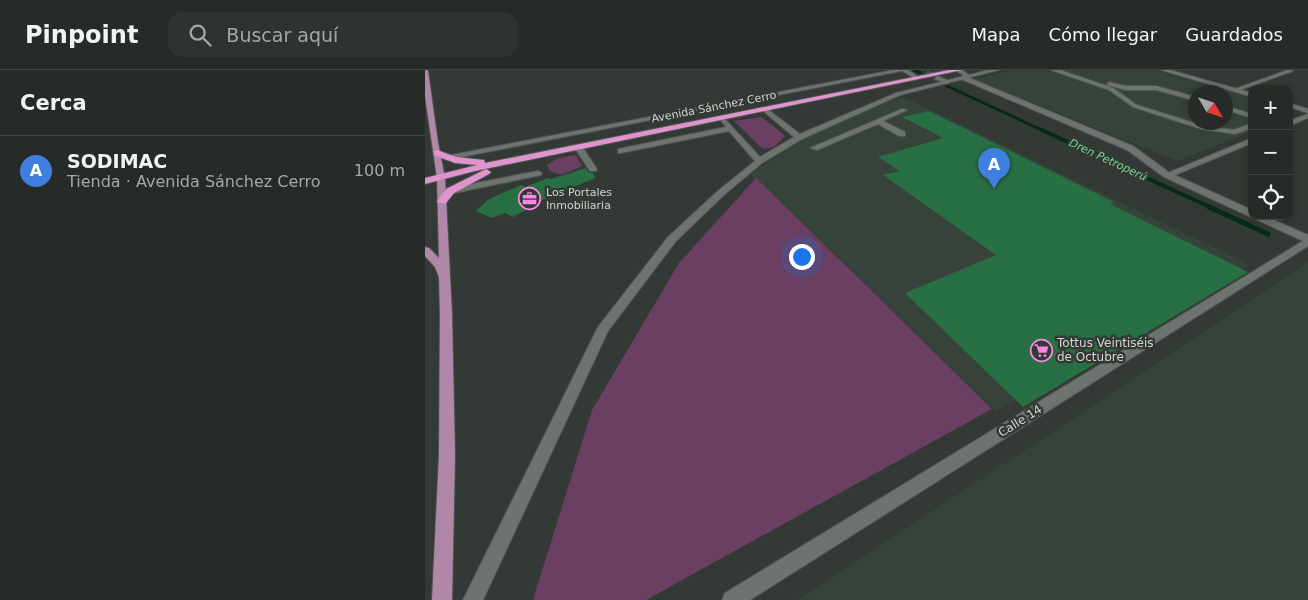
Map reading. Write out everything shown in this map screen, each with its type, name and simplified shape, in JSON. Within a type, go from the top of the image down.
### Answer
[{"type":"highway","name":"Avenida Sánchez Cerro","points":[[425,174],[440,174],[474,168],[891,84],[921,74],[959,72]]},
{"type":"highway","points":[[441,156],[479,163],[510,160]]},
{"type":"highway","points":[[446,196],[480,174],[523,158]]},
{"type":"highway","name":"Avenida Sánchez Cerro","points":[[425,181],[440,174]]},
{"type":"main road","points":[[425,71],[434,143],[441,156],[440,174],[446,196],[447,456],[442,600]]},
{"type":"main road","points":[[425,250],[440,266],[445,282]]},
{"type":"street","points":[[441,156],[678,114],[903,70],[921,74]]},
{"type":"street","points":[[473,600],[602,330],[672,239],[722,192],[759,161],[799,138],[885,98],[942,80],[959,72],[996,70]]},
{"type":"street","points":[[1054,70],[1118,92],[1135,106],[1203,128],[1235,132],[1248,127]]},
{"type":"street","points":[[1066,70],[1126,88],[1180,88],[1188,91]]},
{"type":"street","points":[[1164,70],[1248,94]]},
{"type":"street","points":[[1235,90],[1289,71]]},
{"type":"street","points":[[959,72],[1130,148],[1167,175],[1248,212]]},
{"type":"street","points":[[678,114],[722,110],[865,82],[891,84]]},
{"type":"street","points":[[1118,92],[1126,88]]},
{"type":"street","points":[[1156,88],[1188,97]]},
{"type":"street","points":[[1233,104],[1248,109]]},
{"type":"street","points":[[1293,106],[1308,111]]},
{"type":"street","points":[[763,109],[799,138]]},
{"type":"street","points":[[814,148],[904,110]]},
{"type":"street","points":[[1233,110],[1248,115]]},
{"type":"street","points":[[1293,122],[1308,116]]},
{"type":"street","points":[[722,118],[759,161]]},
{"type":"street","points":[[1293,119],[1299,120]]},
{"type":"street","points":[[878,121],[902,134]]},
{"type":"street","points":[[621,151],[731,128]]},
{"type":"street","points":[[1167,175],[1248,142]]},
{"type":"street","points":[[578,147],[593,169]]},
{"type":"street","points":[[446,196],[538,173]]},
{"type":"street","points":[[1265,220],[1308,241]]},
{"type":"street","name":"Calle 14","points":[[732,600],[1308,241]]},
{"type":"shaded area","points":[[1016,70],[1154,70],[1206,85],[1188,85],[1188,130],[1233,130],[1233,93],[1248,97],[1248,133],[1178,161],[973,79]]},
{"type":"shaded area","points":[[904,97],[1250,265],[996,412],[750,174],[810,134],[874,105]]},
{"type":"shaded area","points":[[762,117],[785,136],[774,147],[763,149],[734,121]]},
{"type":"shaded area","points":[[576,155],[582,166],[562,175],[550,171],[547,165],[558,158]]},
{"type":"shaded area","points":[[756,178],[992,409],[646,600],[533,600],[592,410],[679,263]]},
{"type":"shaded area","points":[[1308,262],[1308,600],[799,600]]},
{"type":"building","name":"Tottus Veintiséis de Octubre","points":[[929,111],[1114,202],[1110,204],[1248,272],[1023,407],[905,293],[996,255],[883,175],[900,171],[878,157],[943,138],[902,117]]},
{"type":"building","points":[[586,168],[588,172],[593,173],[595,178],[538,202],[513,217],[505,213],[492,218],[476,211],[489,199],[521,185],[525,187],[548,178],[551,179]]},
{"type":"waterway","name":"Dren Petroperú","points":[[914,70],[921,73]]},
{"type":"waterway","name":"Dren Petroperú","points":[[947,86],[1044,131]]},
{"type":"waterway","name":"Dren Petroperú","points":[[1042,130],[1212,208]]},
{"type":"waterway","name":"Dren Petroperú","points":[[1209,207],[1268,234]]},
{"type":"tunnel","points":[[926,73],[937,78]]},
{"type":"place","name":"SODIMAC","points":[[994,189]]},
{"type":"place","name":"Los Portales Inmobiliaria","points":[[530,198]]},
{"type":"place","name":"Tottus Veintiséis de Octubre","points":[[1041,350]]}]
